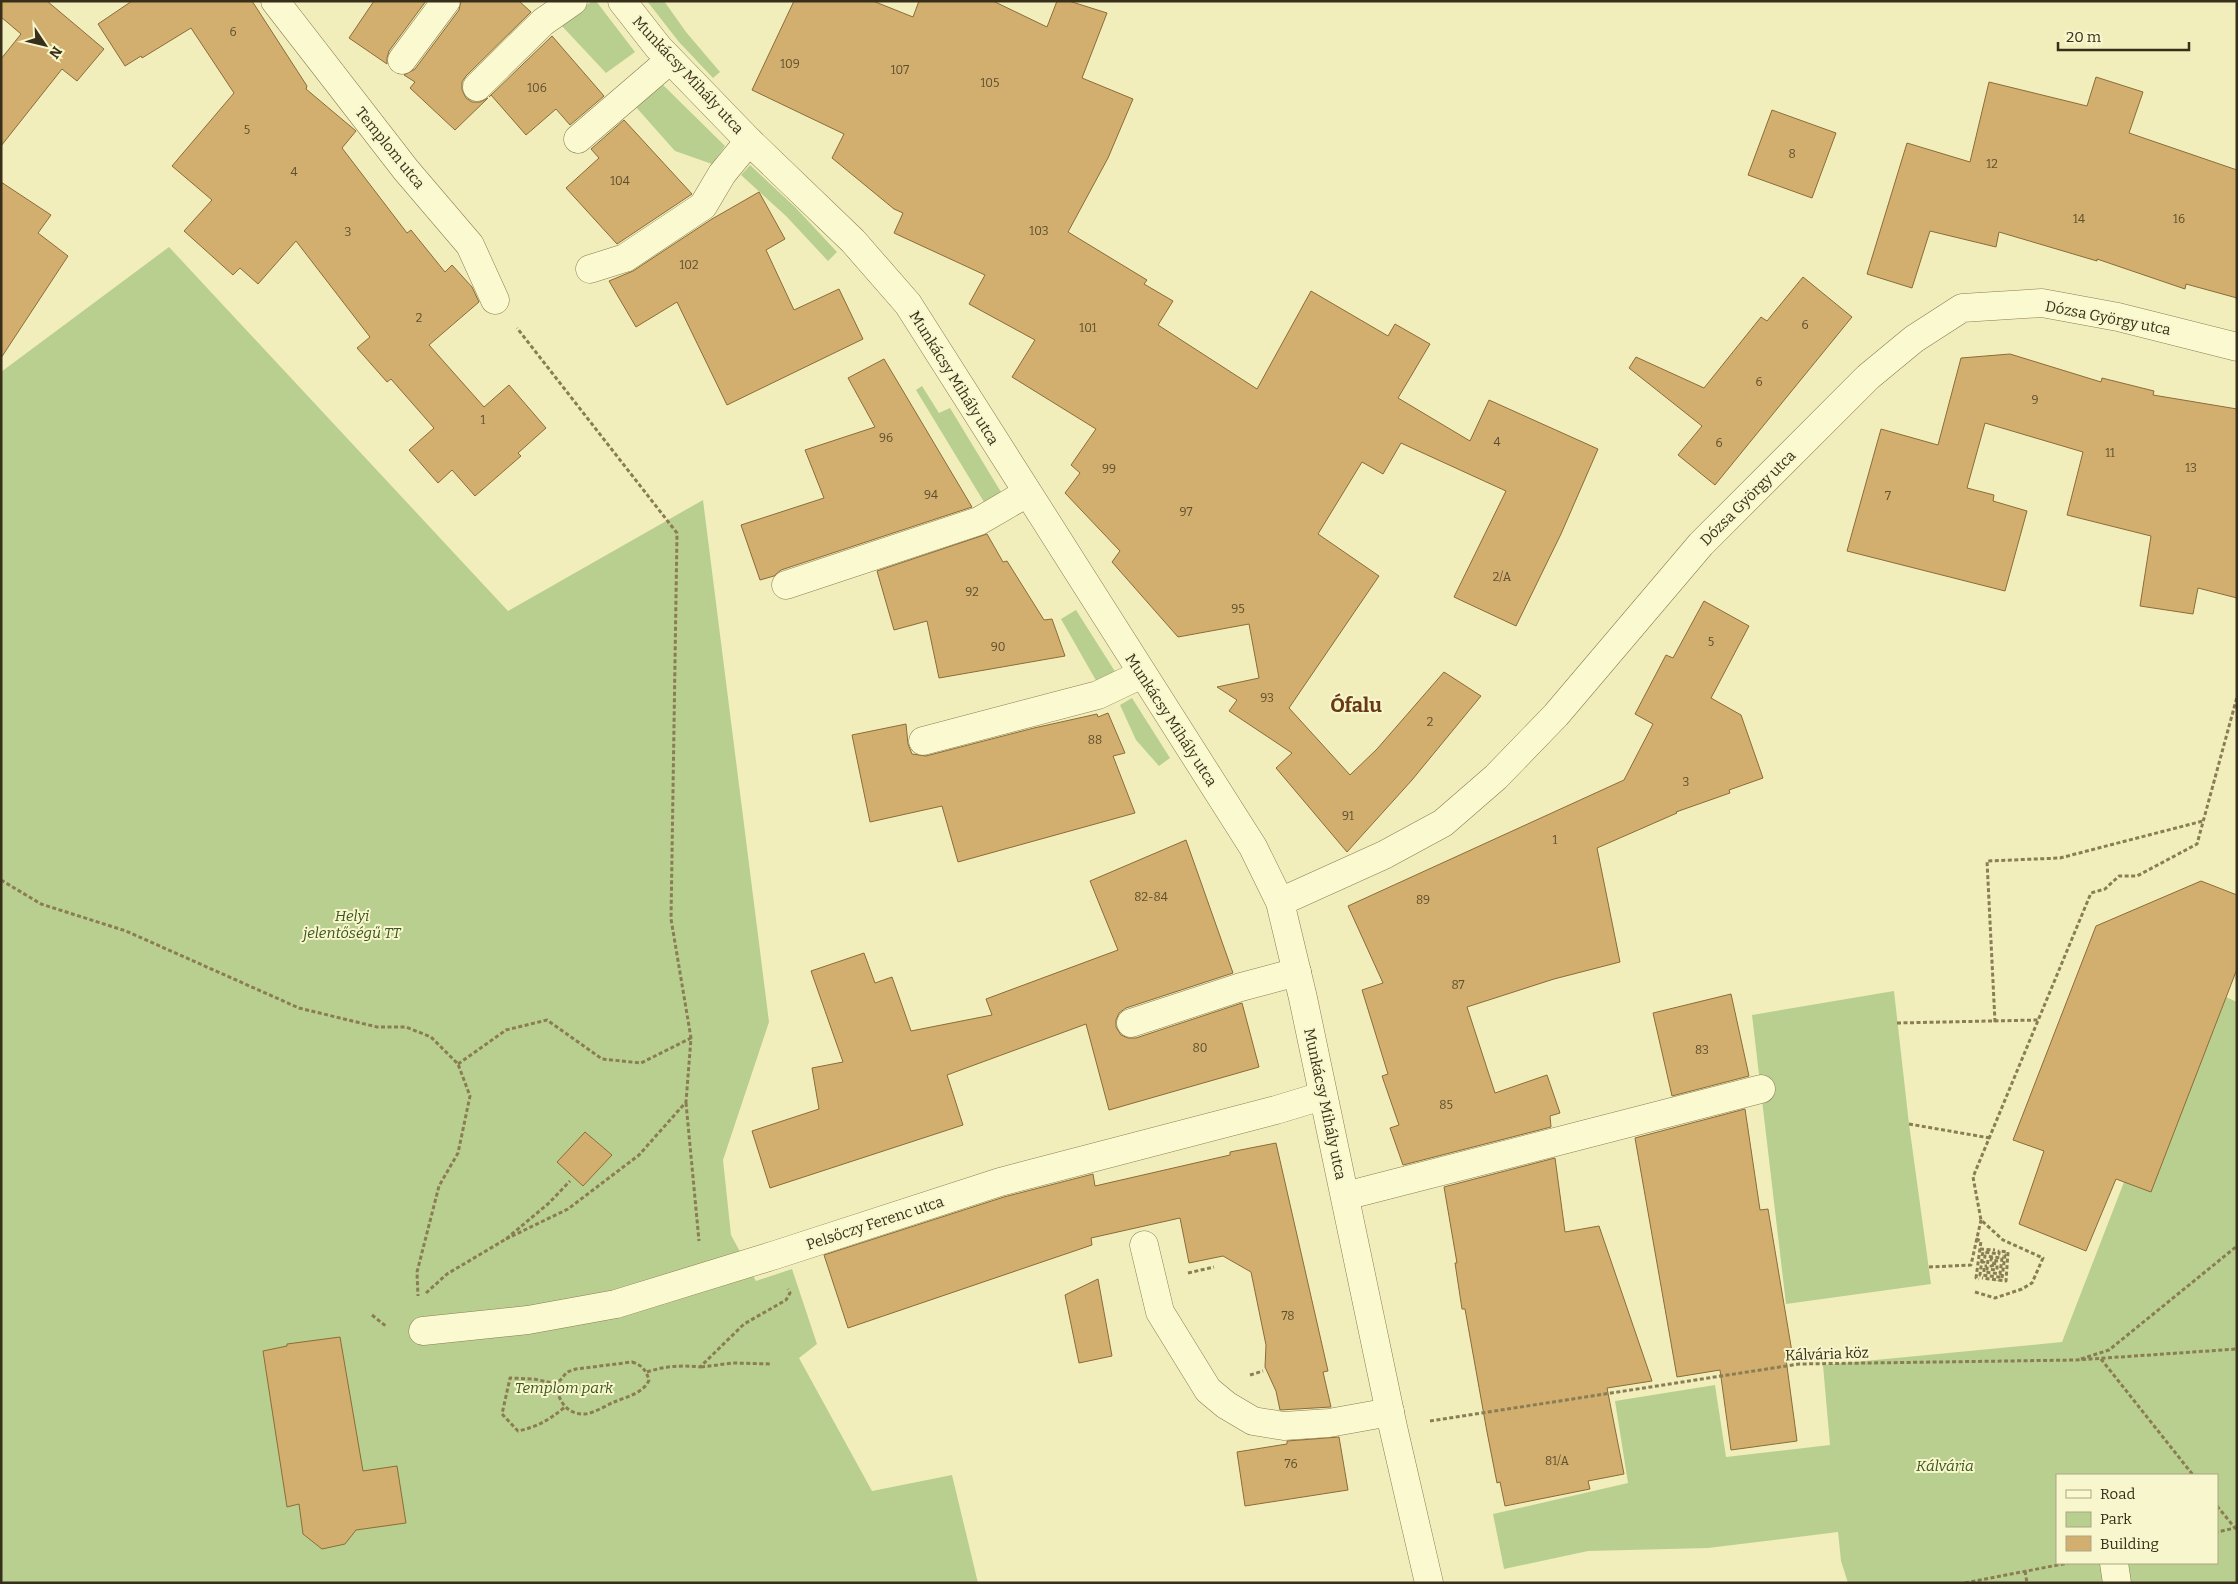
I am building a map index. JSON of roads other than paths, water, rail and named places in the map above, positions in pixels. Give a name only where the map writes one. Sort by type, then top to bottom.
[{"type":"street","name":"Templom utca","points":[[275,1],[406,170],[470,245],[495,300]]},
{"type":"street","points":[[402,60],[446,1]]},
{"type":"street","points":[[477,86],[543,22],[573,1]]},
{"type":"street","name":"Munkácsy Mihály utca","points":[[622,1],[635,20],[670,60],[749,141],[854,241],[908,304],[1253,847],[1280,902],[1297,972],[1322,1096],[1429,1583]]},
{"type":"street","points":[[578,139],[670,60]]},
{"type":"street","points":[[590,269],[625,258],[703,206],[722,174],[749,141]]},
{"type":"street","name":"Dózsa György utca","points":[[1280,902],[1335,876],[1384,856],[1443,823],[1496,777],[1556,715],[1643,610],[1713,532],[1868,377],[1914,339],[1962,308],[2042,303],[2118,317],[2237,347]]},
{"type":"street","points":[[786,585],[979,521],[1027,494]]},
{"type":"street","points":[[923,741],[1098,695],[1142,674]]},
{"type":"street","points":[[1131,1023],[1240,987],[1297,972]]},
{"type":"street","points":[[1345,1196],[1761,1089]]},
{"type":"street","name":"Pelsőczy Ferenc utca","points":[[423,1331],[528,1320],[616,1304],[1000,1182],[1276,1110],[1322,1096]]},
{"type":"street","points":[[1144,1245],[1160,1312],[1208,1390],[1226,1405],[1253,1421],[1284,1426],[1392,1420]]},
{"type":"street","points":[[2114,1564],[2117,1583]]},
{"type":"district","name":"Ófalu","points":[[1356,705]]},
{"type":"park label","name":"Helyi jelentőségű TT","points":[[352,924]]},
{"type":"park label","name":"Templom park","points":[[564,1388]]},
{"type":"park label","name":"Kálvária","points":[[1945,1466]]}]
